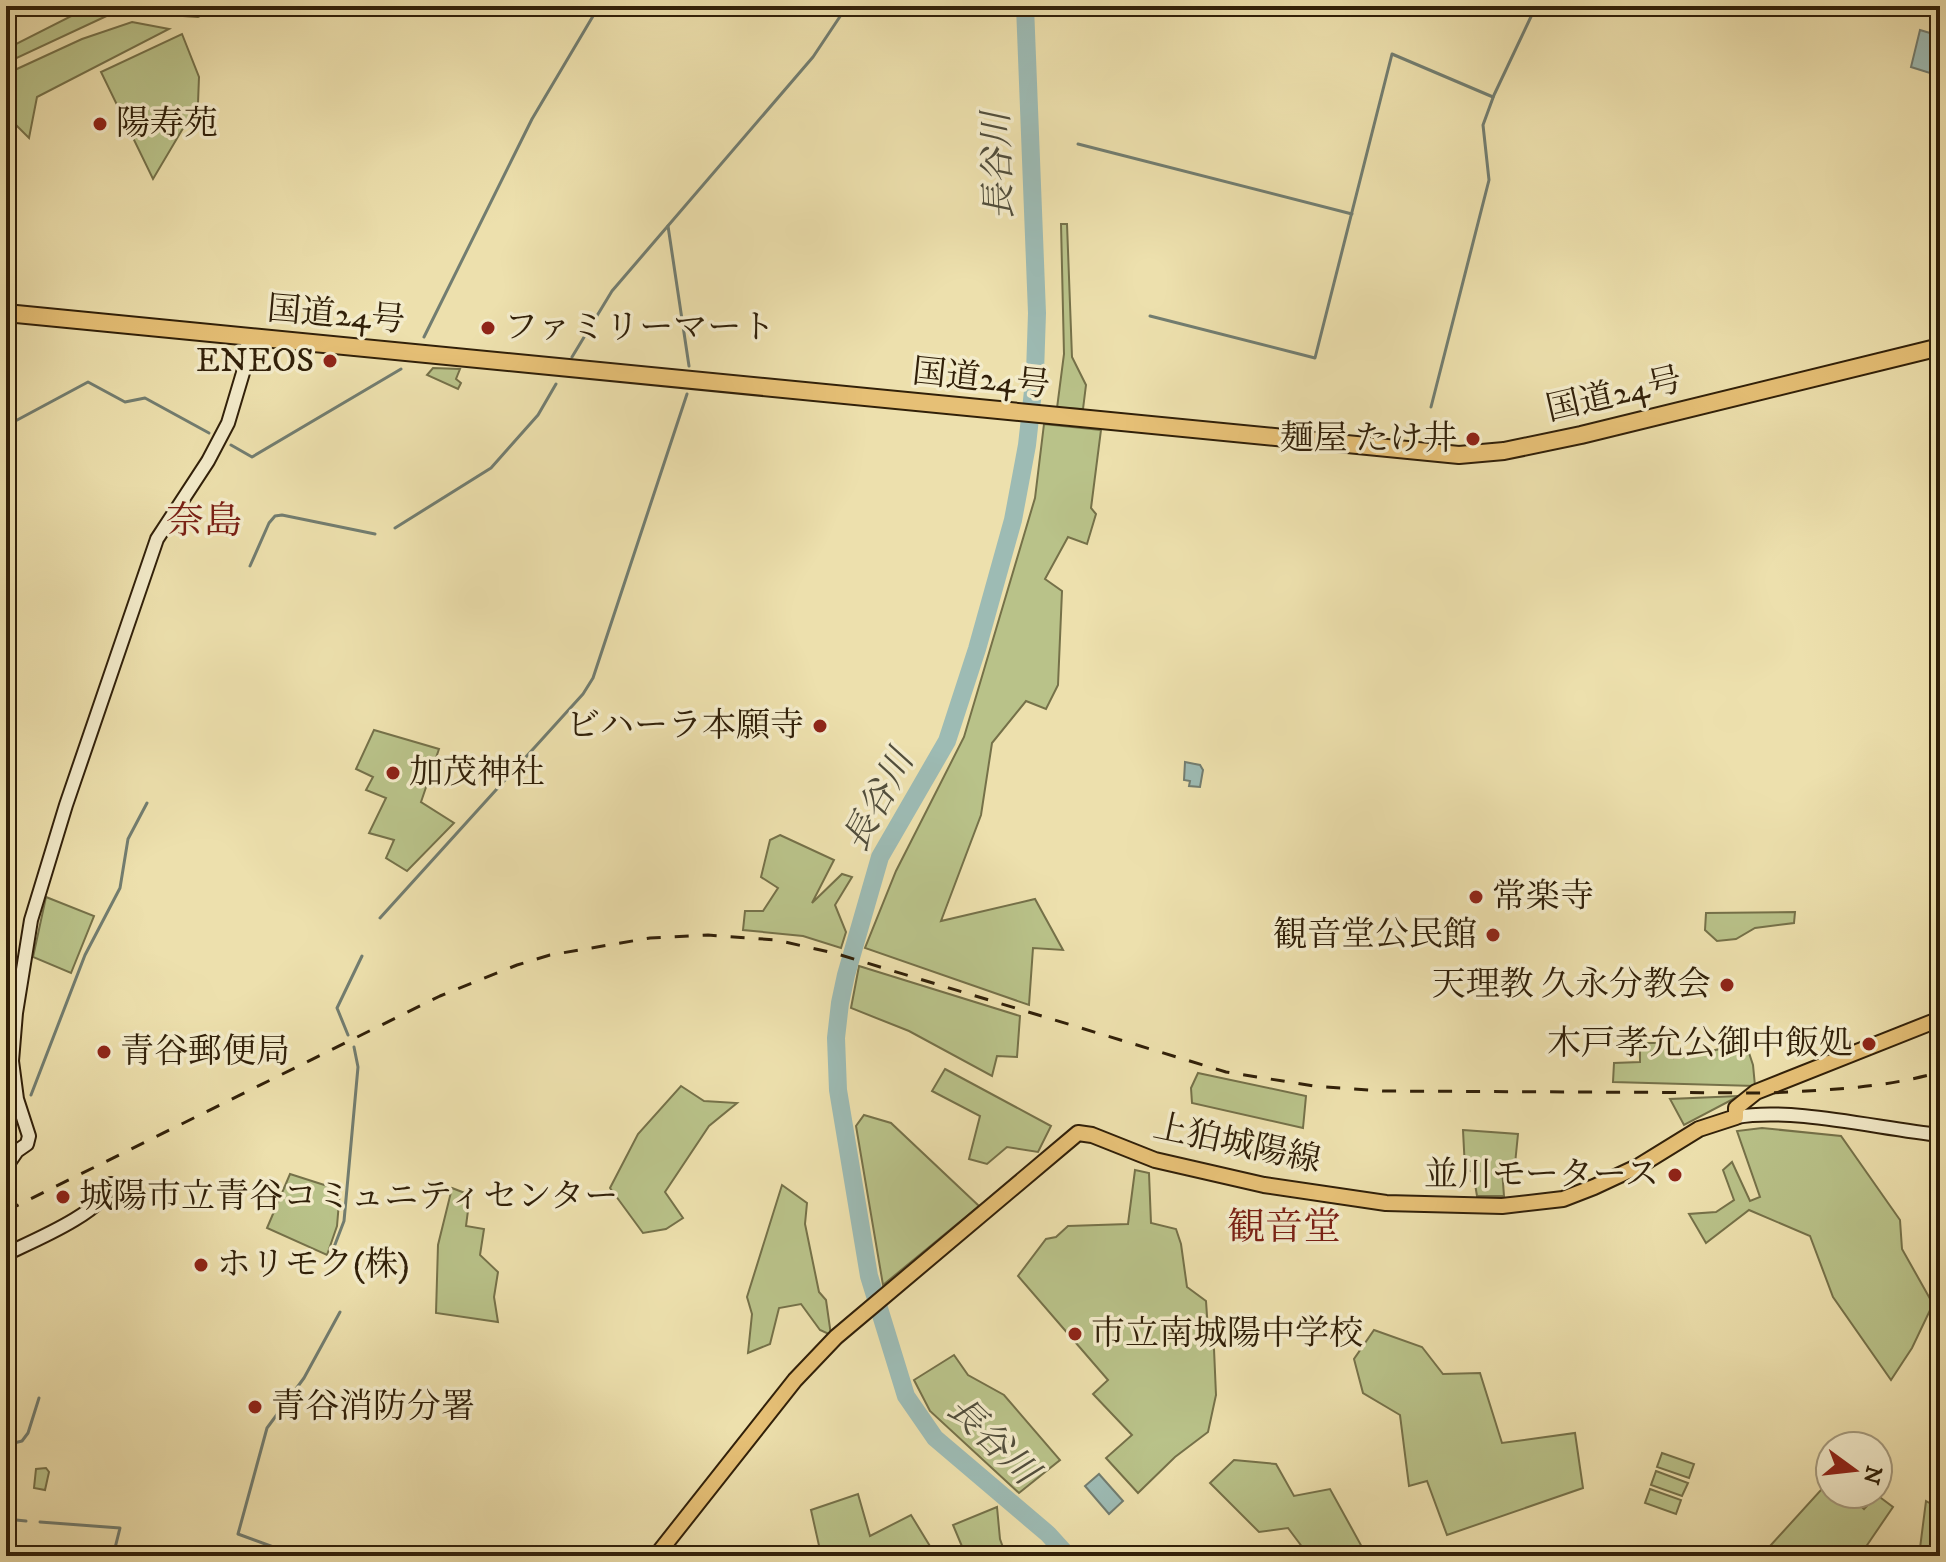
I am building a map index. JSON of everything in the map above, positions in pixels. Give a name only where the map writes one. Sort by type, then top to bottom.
[{"type":"highway","name":"国道24号","points":[[6,313],[1459,455],[1504,451],[1581,435],[1940,347]]},
{"type":"main road","name":"上狛城陽線","points":[[656,1556],[795,1380],[836,1337],[1078,1133],[1092,1135],[1155,1160],[1264,1185],[1386,1203],[1502,1206],[1563,1199],[1639,1166],[1699,1129],[1736,1117],[1736,1108],[1756,1092],[1940,1019]]},
{"type":"street","points":[[6,1167],[11,1152],[27,1144],[29,1136],[17,1099],[12,1061],[16,1013],[31,920],[66,805],[157,539],[208,461],[228,423],[245,366],[248,337]]},
{"type":"street","points":[[1736,1117],[1751,1114],[1794,1116],[1940,1135]]},
{"type":"street","points":[[6,1254],[84,1214],[102,1201],[109,1193],[111,1184]]},
{"type":"green space","points":[[91,6],[128,6],[6,63],[6,49]]},
{"type":"green space","points":[[152,6],[222,6],[198,17],[137,13]]},
{"type":"green space","points":[[132,22],[169,29],[37,97],[29,138],[6,115],[6,74],[82,39]]},
{"type":"green space","points":[[182,34],[199,77],[198,103],[153,179],[101,72]]},
{"type":"green space","points":[[1061,224],[1067,224],[1072,357],[1086,385],[1083,409],[1057,408],[1064,354]]},
{"type":"green space","points":[[433,368],[460,369],[456,379],[461,383],[458,389],[427,375]]},
{"type":"green space","points":[[1044,424],[1101,430],[1091,508],[1096,514],[1087,544],[1068,537],[1045,579],[1062,591],[1058,685],[1046,709],[1026,701],[992,743],[981,815],[941,921],[1035,899],[1063,950],[1033,948],[1029,1005],[865,948],[896,871],[964,737],[1035,498]]},
{"type":"green space","points":[[374,730],[439,749],[421,802],[454,823],[407,871],[386,858],[394,840],[369,833],[386,798],[366,790],[373,777],[356,769]]},
{"type":"green space","points":[[1937,805],[1940,806],[1940,861],[1933,861],[1932,827]]},
{"type":"green space","points":[[780,835],[834,860],[812,903],[842,874],[852,877],[835,905],[846,932],[841,948],[803,936],[743,930],[745,911],[763,911],[778,888],[761,877],[770,840]]},
{"type":"green space","points":[[46,897],[94,916],[71,973],[33,957]]},
{"type":"green space","points":[[1795,912],[1794,923],[1755,928],[1736,939],[1717,941],[1705,930],[1706,913]]},
{"type":"green space","points":[[859,966],[1020,1016],[1017,1057],[997,1056],[992,1076],[909,1031],[851,1008]]},
{"type":"green space","points":[[1640,1043],[1672,1043],[1674,1058],[1746,1044],[1753,1065],[1755,1086],[1613,1082],[1614,1063],[1640,1062]]},
{"type":"green space","points":[[945,1069],[1051,1126],[1038,1152],[1007,1147],[987,1164],[969,1159],[980,1116],[932,1091]]},
{"type":"green space","points":[[1198,1073],[1306,1096],[1303,1128],[1192,1103],[1191,1088]]},
{"type":"green space","points":[[681,1086],[704,1101],[737,1103],[709,1126],[665,1192],[683,1218],[666,1229],[643,1233],[610,1188],[638,1134]]},
{"type":"green space","points":[[1739,1096],[1684,1125],[1670,1099]]},
{"type":"green space","points":[[864,1115],[891,1123],[979,1206],[883,1285],[856,1126]]},
{"type":"green space","points":[[1762,1128],[1841,1136],[1900,1220],[1902,1249],[1933,1304],[1912,1348],[1891,1380],[1833,1297],[1810,1236],[1749,1210],[1706,1243],[1689,1214],[1716,1212],[1734,1200],[1723,1170],[1732,1162],[1750,1201],[1760,1197],[1737,1131]]},
{"type":"green space","points":[[1463,1130],[1518,1134],[1515,1164],[1502,1169],[1504,1196],[1477,1196],[1473,1172],[1465,1169]]},
{"type":"green space","points":[[1135,1170],[1149,1173],[1151,1223],[1176,1229],[1187,1287],[1206,1301],[1209,1345],[1214,1349],[1216,1395],[1208,1432],[1175,1457],[1138,1493],[1106,1458],[1132,1435],[1093,1394],[1108,1380],[1018,1276],[1046,1239],[1056,1237],[1068,1226],[1128,1224]]},
{"type":"green space","points":[[290,1174],[340,1190],[337,1226],[327,1255],[267,1228]]},
{"type":"green space","points":[[782,1185],[807,1203],[805,1224],[819,1292],[826,1300],[831,1335],[820,1330],[801,1304],[779,1308],[770,1344],[748,1353],[752,1314],[747,1297]]},
{"type":"green space","points":[[452,1188],[470,1195],[466,1226],[484,1229],[480,1255],[498,1272],[494,1297],[498,1322],[436,1313],[438,1245]]},
{"type":"green space","points":[[1374,1330],[1422,1347],[1443,1374],[1480,1373],[1502,1443],[1575,1433],[1583,1488],[1447,1535],[1427,1481],[1409,1486],[1400,1415],[1363,1393],[1354,1359]]},
{"type":"green space","points":[[954,1355],[968,1375],[1004,1395],[1060,1460],[1019,1493],[930,1411],[914,1380]]},
{"type":"green space","points":[[1662,1453],[1694,1464],[1689,1478],[1657,1467]]},
{"type":"green space","points":[[1234,1460],[1276,1464],[1294,1496],[1330,1489],[1362,1547],[1346,1556],[1309,1556],[1288,1528],[1259,1532],[1210,1483]]},
{"type":"green space","points":[[46,1468],[49,1472],[45,1490],[34,1488],[36,1469]]},
{"type":"green space","points":[[1656,1471],[1688,1483],[1682,1496],[1651,1485]]},
{"type":"green space","points":[[1650,1489],[1681,1500],[1676,1514],[1645,1503]]},
{"type":"green space","points":[[858,1494],[870,1536],[911,1515],[936,1556],[816,1556],[820,1550],[811,1510]]},
{"type":"green space","points":[[1814,1498],[1814,1510],[1891,1510],[1861,1554],[1865,1556],[1761,1556]]},
{"type":"green space","points":[[1926,1501],[1940,1509],[1940,1556],[1919,1556]]},
{"type":"green space","points":[[997,1507],[1000,1539],[1006,1556],[966,1556],[953,1525]]},
{"type":"water","points":[[1920,30],[1940,36],[1930,73],[1911,67]]},
{"type":"water","points":[[1185,762],[1200,765],[1203,770],[1200,787],[1189,786],[1190,781],[1184,780]]},
{"type":"water","points":[[1099,1474],[1123,1501],[1109,1514],[1085,1486]]},
{"type":"waterway","points":[[424,337],[532,119],[599,6]]},
{"type":"waterway","points":[[572,357],[612,291],[813,57],[847,6]]},
{"type":"waterway","name":"長谷川","points":[[1025,6],[1037,313],[1035,373],[1027,445],[1013,520],[977,649],[947,741],[880,857],[846,975],[836,1038],[838,1090],[869,1276],[906,1396],[935,1438],[1048,1534],[1068,1556]]},
{"type":"waterway","points":[[1431,407],[1489,180],[1483,125],[1536,6]]},
{"type":"waterway","points":[[1150,316],[1315,358],[1392,54],[1493,97]]},
{"type":"waterway","points":[[1078,144],[1352,214]]},
{"type":"waterway","points":[[668,226],[689,366]]},
{"type":"waterway","points":[[231,445],[252,457],[401,369]]},
{"type":"waterway","points":[[6,426],[88,382],[125,402],[145,398],[209,433]]},
{"type":"waterway","points":[[395,528],[491,468],[538,415],[556,384]]},
{"type":"waterway","points":[[380,918],[583,694],[593,678],[687,394]]},
{"type":"waterway","points":[[250,566],[275,516],[375,534]]},
{"type":"waterway","points":[[31,1095],[85,955],[120,888],[128,839],[147,803]]},
{"type":"waterway","points":[[348,1035],[337,1008],[362,956]]},
{"type":"waterway","points":[[331,1255],[344,1221],[358,1067],[354,1047]]},
{"type":"waterway","points":[[6,1114],[14,1110]]},
{"type":"waterway","points":[[298,1556],[238,1534],[267,1428],[304,1378],[340,1312]]},
{"type":"waterway","points":[[6,1445],[22,1441],[28,1433],[39,1398]]},
{"type":"waterway","points":[[6,1519],[26,1521]]},
{"type":"waterway","points":[[40,1522],[120,1528],[113,1556]]},
{"type":"railway","points":[[6,1211],[440,996],[550,955],[650,938],[708,935],[776,940],[834,953],[1226,1072],[1314,1086],[1383,1091],[1770,1093],[1877,1085],[1940,1072]]},
{"type":"place","name":"陽寿苑","points":[[100,124]]},
{"type":"place","name":"ファミリーマート","points":[[488,328]]},
{"type":"place","name":"ENEOS","points":[[330,361]]},
{"type":"place","name":"麺屋 たけ井","points":[[1473,439]]},
{"type":"place","name":"ビハーラ本願寺","points":[[820,726]]},
{"type":"place","name":"加茂神社","points":[[393,773]]},
{"type":"place","name":"常楽寺","points":[[1476,897]]},
{"type":"place","name":"観音堂公民館","points":[[1493,935]]},
{"type":"place","name":"天理教 久永分教会","points":[[1727,985]]},
{"type":"place","name":"木戸孝允公御中飯処","points":[[1869,1044]]},
{"type":"place","name":"青谷郵便局","points":[[104,1052]]},
{"type":"place","name":"並川モータース","points":[[1675,1175]]},
{"type":"place","name":"城陽市立青谷コミュニティセンター","points":[[63,1197]]},
{"type":"place","name":"ホリモク(株)","points":[[201,1265]]},
{"type":"place","name":"市立南城陽中学校","points":[[1075,1334]]},
{"type":"place","name":"青谷消防分署","points":[[255,1407]]},
{"type":"district","name":"奈島","points":[[204,522]]},
{"type":"district","name":"観音堂","points":[[1284,1228]]}]
